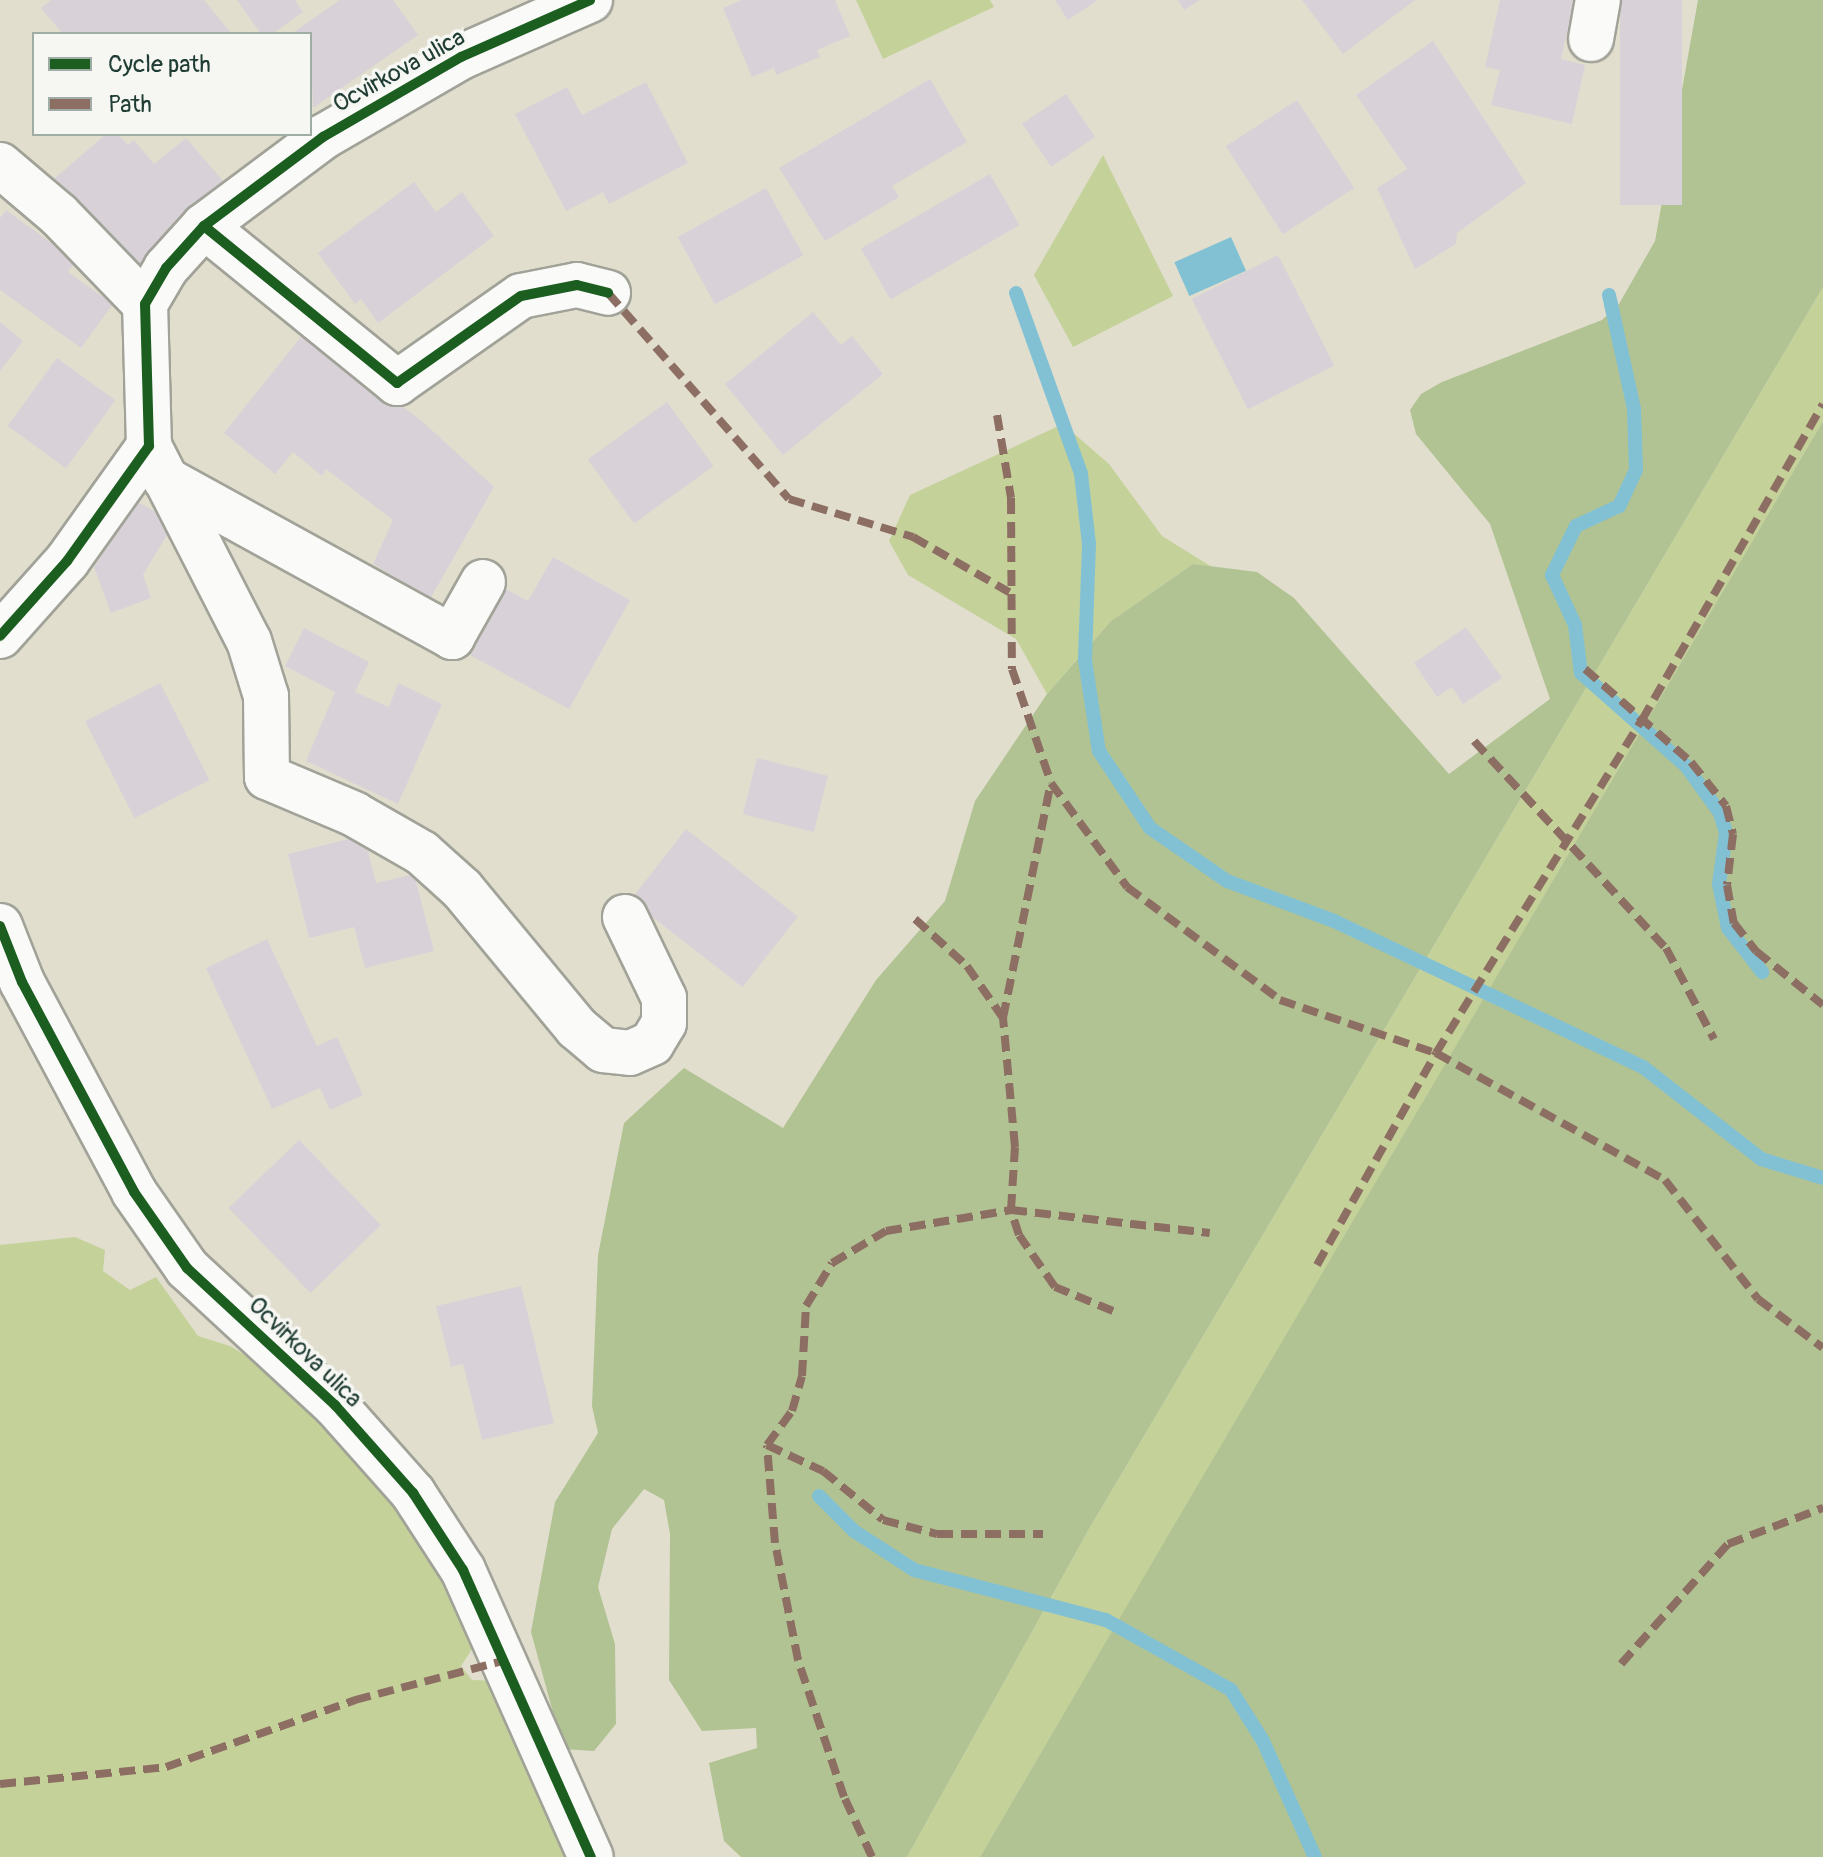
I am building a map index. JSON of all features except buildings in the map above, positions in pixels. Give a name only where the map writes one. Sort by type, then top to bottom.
[{"type":"street","name":"Ocvirkova ulica","points":[[145,304],[166,268],[204,226],[323,137],[461,57],[590,0]]},
{"type":"street","points":[[0,165],[59,215],[145,304],[157,462],[249,641],[266,696],[267,777],[354,814],[422,853],[462,889],[577,1028],[603,1050],[630,1053],[652,1043],[664,1023],[664,998],[625,917]]},
{"type":"street","points":[[204,226],[397,383],[521,296],[577,285],[608,293]]},
{"type":"street","points":[[157,462],[452,637],[483,582]]},
{"type":"street","points":[[0,636],[157,462]]},
{"type":"street","name":"Ocvirkova ulica","points":[[0,926],[22,982],[134,1192],[187,1268],[335,1405],[413,1493],[463,1570],[591,1857]]},
{"type":"green space","points":[[856,0],[990,0],[994,7],[883,59]]},
{"type":"green space","points":[[1698,0],[1823,0],[1823,287],[1089,1529],[907,1857],[741,1857],[724,1841],[709,1763],[757,1748],[756,1728],[702,1731],[669,1680],[670,1534],[664,1500],[644,1489],[612,1529],[598,1587],[615,1644],[616,1724],[594,1751],[563,1749],[531,1632],[555,1502],[598,1433],[592,1406],[598,1255],[624,1123],[684,1068],[783,1128],[876,980],[945,901],[975,801],[1047,694],[1111,621],[1193,564],[1257,572],[1294,598],[1449,774],[1550,699],[1490,524],[1416,434],[1410,410],[1421,394],[1442,382],[1602,320],[1619,304],[1655,241]]},
{"type":"green space","points":[[1103,155],[1173,296],[1073,347],[1034,275]]},
{"type":"green space","points":[[1823,287],[1823,421],[980,1857],[907,1857],[1089,1529]]},
{"type":"green space","points":[[1823,421],[1823,1857],[980,1857],[1166,1539]]},
{"type":"green space","points":[[1063,424],[1109,464],[1162,536],[1212,567],[1193,564],[1111,621],[1047,694],[1016,639],[908,575],[889,541],[910,495]]},
{"type":"green space","points":[[75,1237],[105,1250],[103,1271],[130,1290],[156,1277],[198,1336],[230,1346],[291,1383],[420,1533],[478,1640],[461,1666],[472,1680],[499,1681],[578,1857],[0,1857],[0,1245]]},
{"type":"water","points":[[1231,237],[1246,271],[1189,296],[1174,262]]},
{"type":"waterway","points":[[1016,293],[1081,474],[1089,544],[1085,660],[1099,751],[1150,828],[1227,881],[1334,921],[1643,1067],[1761,1159],[1823,1178]]},
{"type":"waterway","points":[[1609,295],[1634,409],[1636,470],[1619,506],[1576,526],[1552,575],[1575,625],[1581,673],[1686,766],[1720,813],[1726,833],[1719,884],[1728,928],[1762,972]]},
{"type":"waterway","points":[[819,1496],[854,1531],[914,1570],[1106,1620],[1231,1690],[1263,1741],[1315,1857]]},
{"type":"marked path","points":[[608,293],[789,499],[913,537],[1009,592]]},
{"type":"marked path","points":[[1317,1265],[1436,1053],[1642,720],[1823,404]]},
{"type":"marked path","points":[[997,415],[1011,498],[1012,669],[1051,783],[1127,887],[1280,1000],[1436,1053],[1665,1180],[1758,1299],[1823,1348]]},
{"type":"marked path","points":[[1585,669],[1691,762],[1726,806],[1733,834],[1727,885],[1734,923],[1756,951],[1823,1005]]},
{"type":"marked path","points":[[1474,741],[1666,948],[1714,1039]]},
{"type":"marked path","points":[[872,1857],[844,1797],[798,1660],[775,1543],[767,1445],[792,1411],[802,1376],[806,1306],[832,1263],[886,1231],[1011,1210],[1015,1147],[1003,1018],[1051,783]]},
{"type":"marked path","points":[[915,919],[967,966],[1003,1018]]},
{"type":"marked path","points":[[1113,1311],[1055,1287],[1019,1235],[1011,1210],[1210,1233]]},
{"type":"marked path","points":[[767,1445],[823,1471],[883,1520],[937,1534],[1043,1534]]},
{"type":"marked path","points":[[1621,1664],[1728,1544],[1823,1508]]},
{"type":"marked path","points":[[0,1784],[166,1767],[355,1700],[506,1660]]},
{"type":"cycle path","points":[[0,636],[67,561],[149,446],[145,304],[166,268],[204,226],[323,137],[461,57],[590,0]]},
{"type":"cycle path","points":[[204,226],[397,383],[521,296],[577,285],[608,293]]},
{"type":"cycle path","points":[[0,926],[22,982],[134,1192],[187,1268],[335,1405],[413,1493],[463,1570],[591,1857]]}]
